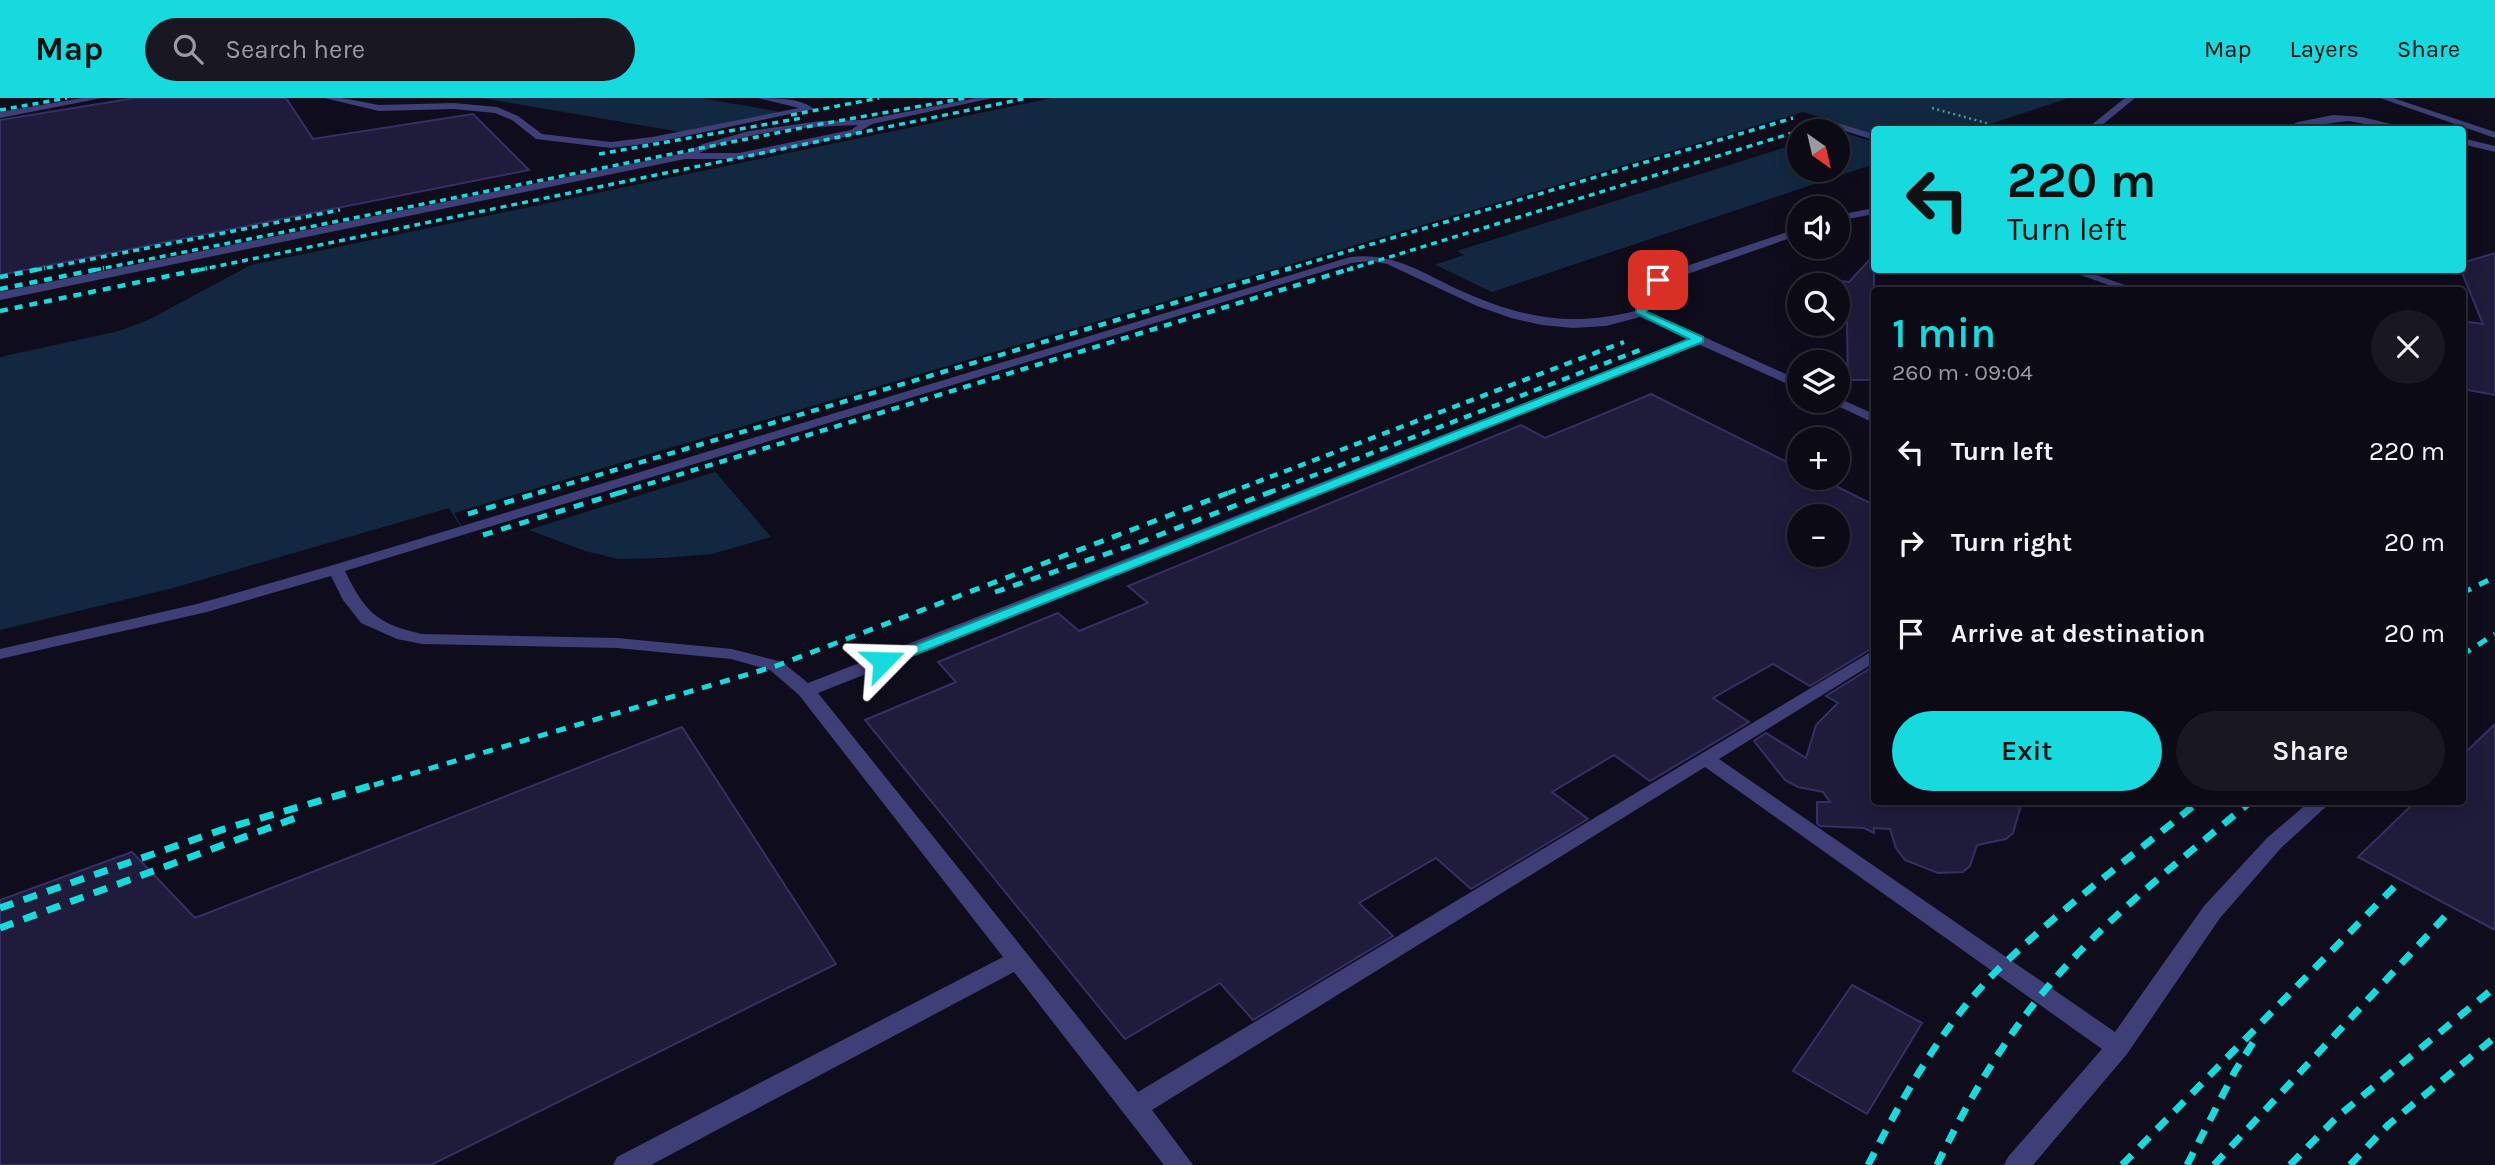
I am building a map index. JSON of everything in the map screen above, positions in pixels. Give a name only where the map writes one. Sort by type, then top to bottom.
[{"type":"street","points":[[0,115],[98,98]]},
{"type":"street","points":[[328,98],[379,108],[454,106],[497,110],[515,118],[539,137],[611,145],[652,140],[809,109],[799,104],[762,98]]},
{"type":"street","points":[[685,156],[705,144],[814,122],[869,122],[989,98]]},
{"type":"street","points":[[2094,126],[2131,98]]},
{"type":"street","points":[[2384,98],[2495,135]]},
{"type":"street","points":[[2293,126],[2312,118],[2332,116],[2373,120],[2396,126]]},
{"type":"street","points":[[0,296],[685,156],[738,156],[854,132],[869,122]]},
{"type":"street","points":[[1850,130],[1871,136]]},
{"type":"street","points":[[2466,143],[2495,149]]},
{"type":"street","points":[[1850,216],[1871,212]]},
{"type":"street","points":[[1641,313],[1643,291],[1658,280],[1787,235]]},
{"type":"street","points":[[0,654],[201,608],[336,569],[1350,260],[1370,258],[1390,261],[1516,318],[1571,324],[1618,320],[1641,313],[1787,379]]},
{"type":"street","points":[[2080,273],[2124,287]]},
{"type":"street","points":[[806,691],[1699,339]]},
{"type":"street","points":[[1850,408],[1871,418]]},
{"type":"street","points":[[336,569],[352,603],[365,620],[392,633],[422,639],[617,643],[732,654],[776,666],[806,691],[1180,1165]]},
{"type":"street","points":[[1135,1107],[1871,657]]},
{"type":"street","points":[[1705,758],[2118,1047]]},
{"type":"street","points":[[2017,1165],[2118,1047],[2212,912],[2274,843],[2317,805]]},
{"type":"street","points":[[626,1165],[1019,959]]},
{"type":"path","points":[[1932,108],[1990,124]]},
{"type":"water","points":[[482,98],[701,98],[781,112],[681,132]]},
{"type":"water","points":[[1052,98],[2069,98],[1984,126],[1871,126],[1871,165],[1850,172],[1850,119],[1787,119],[1787,182],[1820,182],[1492,292],[1379,238],[690,442],[771,537],[712,554],[618,559],[585,551],[529,530],[473,547],[449,508],[173,588],[0,630],[0,357],[119,331],[148,320],[251,265]]},
{"type":"pier","points":[[1803,112],[1826,119],[1787,119],[1787,147],[1457,251],[1464,255],[1434,265],[1379,238]]},
{"type":"pier","points":[[1850,127],[1871,133],[1871,141],[1850,135]]},
{"type":"pier","points":[[689,442],[715,472],[473,547],[454,513]]},
{"type":"building","points":[[135,98],[286,98],[313,139],[473,114],[529,170],[0,275],[0,120]]},
{"type":"building","points":[[2495,253],[2495,395],[2466,390],[2466,322],[2483,324],[2462,273],[2466,273],[2466,262]]},
{"type":"building","points":[[1871,258],[1874,287],[1871,287],[1871,380],[1850,380],[1850,350],[1847,350],[1850,281]]},
{"type":"building","points":[[1651,394],[1787,462],[1787,490],[1844,490],[1871,504],[1871,649],[1810,686],[1773,664],[1713,698],[1749,722],[1650,781],[1614,755],[1552,792],[1588,819],[1471,889],[1436,858],[1359,903],[1393,936],[1253,1020],[1220,983],[1125,1039],[865,720],[956,682],[938,662],[1058,613],[1079,631],[1148,603],[1128,586],[1521,425],[1545,438]]},
{"type":"building","points":[[1871,668],[1871,805],[2021,805],[2013,833],[2006,839],[1977,845],[1970,866],[1963,872],[1938,873],[1905,860],[1896,848],[1890,829],[1874,828],[1874,833],[1864,828],[1820,826],[1817,823],[1817,802],[1830,802],[1823,792],[1798,787],[1785,780],[1754,741],[1766,733],[1806,758],[1816,725],[1838,703],[1826,696]]},
{"type":"building","points":[[2495,724],[2495,930],[2358,857],[2412,805],[2466,805],[2466,752]]},
{"type":"building","points":[[682,727],[836,964],[431,1165],[0,1165],[0,900],[132,852],[195,918]]},
{"type":"building","points":[[1852,985],[1922,1023],[1867,1114],[1793,1071]]},
{"type":"railway","points":[[0,110],[67,98]]},
{"type":"railway","points":[[791,115],[879,98]]},
{"type":"railway","points":[[95,270],[821,124],[966,98]]},
{"type":"railway","points":[[199,270],[1027,98]]},
{"type":"railway","points":[[599,154],[802,118]]},
{"type":"railway","points":[[1285,270],[1793,118]]},
{"type":"railway","points":[[1347,270],[1787,135]]},
{"type":"railway","points":[[36,270],[340,210]]},
{"type":"railway","points":[[0,277],[45,268]]},
{"type":"railway","points":[[0,289],[104,268]]},
{"type":"railway","points":[[0,311],[207,268]]},
{"type":"railway","points":[[538,493],[1291,268]]},
{"type":"railway","points":[[619,493],[1353,268]]},
{"type":"railway","points":[[1228,493],[1624,342]]},
{"type":"railway","points":[[1268,493],[1640,350]]},
{"type":"railway","points":[[468,514],[544,491]]},
{"type":"railway","points":[[483,535],[625,491]]},
{"type":"railway","points":[[374,785],[776,666],[1233,491]]},
{"type":"railway","points":[[995,592],[1141,542],[1273,491]]},
{"type":"railway","points":[[2466,591],[2495,577]]},
{"type":"railway","points":[[2466,652],[2495,634]]},
{"type":"railway","points":[[0,908],[224,829],[380,783]]},
{"type":"railway","points":[[1868,1165],[1913,1082],[1947,1030],[1987,981],[2055,918],[2194,805]]},
{"type":"railway","points":[[1937,1165],[1986,1073],[2046,989],[2118,914],[2246,805]]},
{"type":"railway","points":[[0,928],[298,817]]},
{"type":"railway","points":[[2122,1165],[2400,881]]},
{"type":"railway","points":[[2214,1165],[2452,909]]},
{"type":"railway","points":[[2290,1165],[2337,1117],[2495,987]]},
{"type":"railway","points":[[2350,1165],[2388,1125],[2495,1037]]},
{"type":"railway","points":[[2187,1165],[2235,1071],[2254,1041]]},
{"type":"route","points":[[883,661],[1699,339],[1641,313],[1643,291],[1658,280]]}]
